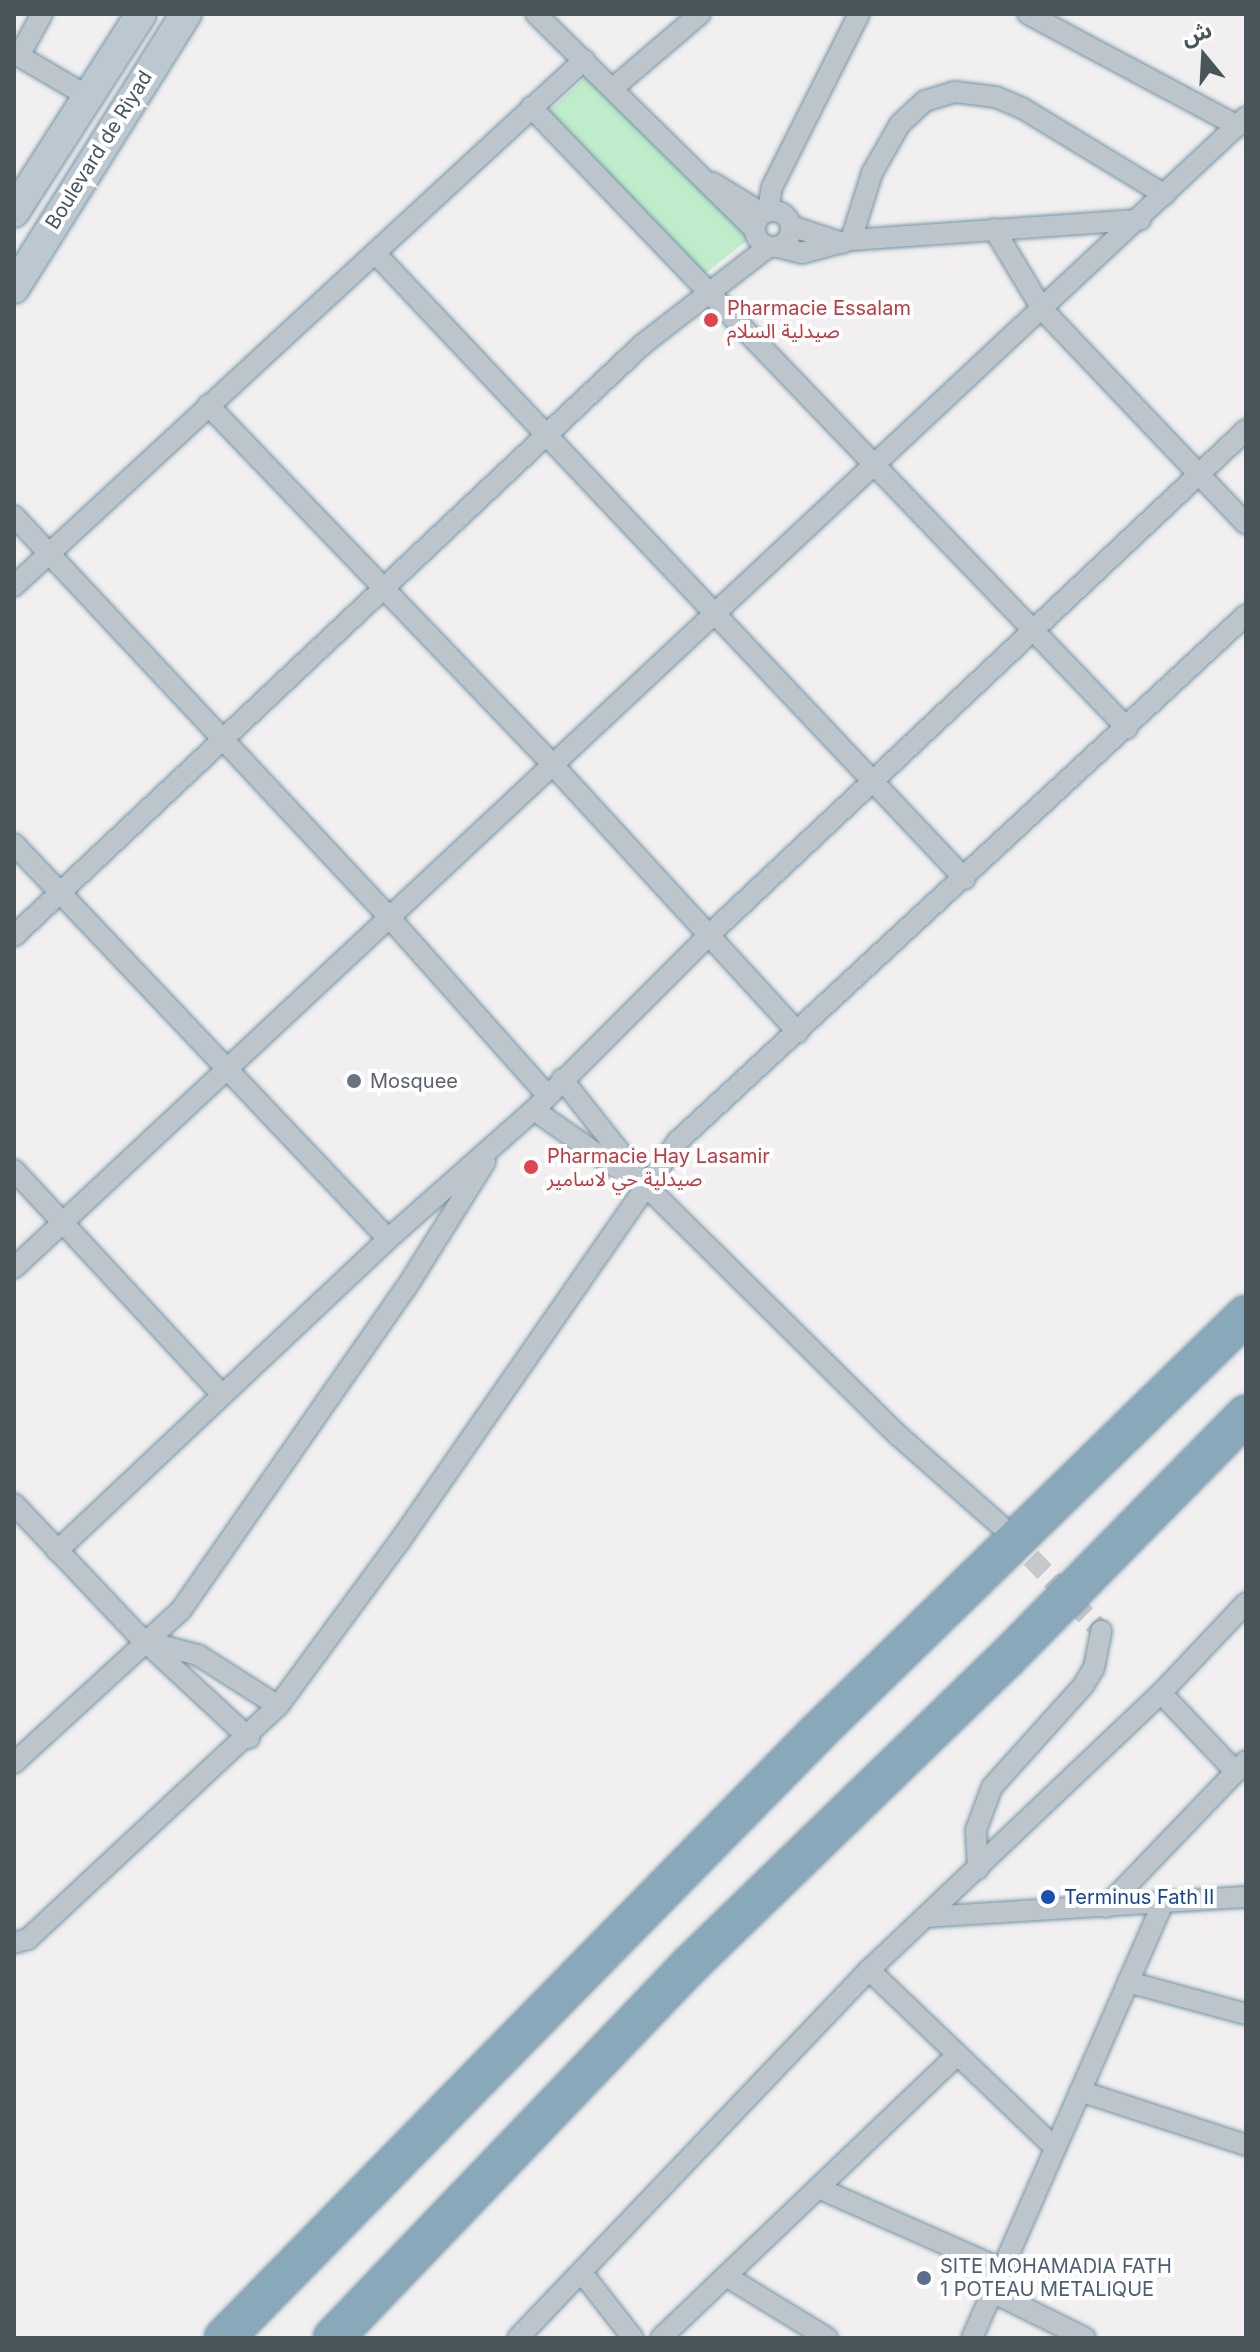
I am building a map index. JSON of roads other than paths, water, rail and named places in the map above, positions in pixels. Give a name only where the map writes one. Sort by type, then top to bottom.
[{"type":"highway","points":[[224,2338],[552,2009],[739,1811],[1246,1315]]},
{"type":"highway","points":[[333,2338],[690,1965],[1007,1658],[1246,1415]]},
{"type":"main road","name":"Boulevard de Riyad","points":[[14,212],[141,14]]},
{"type":"main road","name":"Boulevard de Riyad","points":[[14,288],[186,14]]},
{"type":"street","points":[[42,14],[16,54],[89,97]]},
{"type":"street","points":[[536,14],[700,175],[764,230],[802,253],[847,242],[1140,220]]},
{"type":"street","points":[[613,88],[700,14]]},
{"type":"street","points":[[764,230],[772,187],[859,14]]},
{"type":"street","points":[[14,1268],[1242,122],[1028,14]]},
{"type":"street","points":[[14,586],[584,60]]},
{"type":"street","points":[[847,242],[872,173],[900,124],[925,101],[955,92],[996,97],[1022,108],[1165,195]]},
{"type":"street","points":[[531,107],[709,289],[872,465],[1127,728]]},
{"type":"street","points":[[14,936],[546,436],[728,275],[764,230],[785,215],[791,226],[847,242]]},
{"type":"street","points":[[994,229],[1042,309],[1246,524]]},
{"type":"street","points":[[375,253],[965,879]]},
{"type":"street","points":[[208,405],[552,764],[798,1032]]},
{"type":"street","points":[[57,1551],[388,1239],[496,1145],[709,935],[1036,632],[1246,430]]},
{"type":"street","points":[[14,516],[389,917],[540,1103],[649,1189],[898,1435],[999,1524]]},
{"type":"street","points":[[14,1943],[28,1939],[249,1738],[278,1706],[649,1189],[658,1164],[678,1141],[965,879],[1246,615]]},
{"type":"street","points":[[14,844],[388,1239]]},
{"type":"street","points":[[562,1079],[649,1189]]},
{"type":"street","points":[[14,1763],[181,1610],[406,1288],[496,1145]]},
{"type":"street","points":[[14,1170],[222,1395]]},
{"type":"street","points":[[14,1504],[148,1642],[249,1738]]},
{"type":"street","points":[[518,2338],[869,1970],[1161,1693],[1246,1603]]},
{"type":"street","points":[[978,1869],[976,1830],[992,1787],[1083,1686],[1094,1668],[1101,1631]]},
{"type":"street","points":[[148,1642],[198,1655],[278,1706]]},
{"type":"street","points":[[1106,1907],[1241,1766],[1161,1693]]},
{"type":"street","points":[[926,1917],[1246,1897]]},
{"type":"street","points":[[972,2338],[1163,1902]]},
{"type":"street","points":[[869,1970],[1055,2148]]},
{"type":"street","points":[[1128,1982],[1246,2014]]},
{"type":"street","points":[[661,2338],[957,2055]]},
{"type":"street","points":[[1080,2091],[1246,2145]]},
{"type":"street","points":[[818,2188],[1002,2269]]},
{"type":"street","points":[[582,2273],[633,2338]]},
{"type":"street","points":[[726,2276],[827,2338]]},
{"type":"street","points":[[992,2292],[1085,2338]]},
{"type":"tunnel","points":[[1010,1536],[1101,1631]]},
{"type":"place","name":"Pharmacie Essalam صيدلية السلام","points":[[711,320]]},
{"type":"place","name":"Mosquee","points":[[354,1081]]},
{"type":"place","name":"Pharmacie Hay Lasamir صيدلية حي لاسامير","points":[[531,1167]]},
{"type":"place","name":"Terminus Fath II","points":[[1048,1897]]},
{"type":"place","name":"SITE MOHAMADIA FATH 1 POTEAU METALIQUE","points":[[924,2278]]}]
